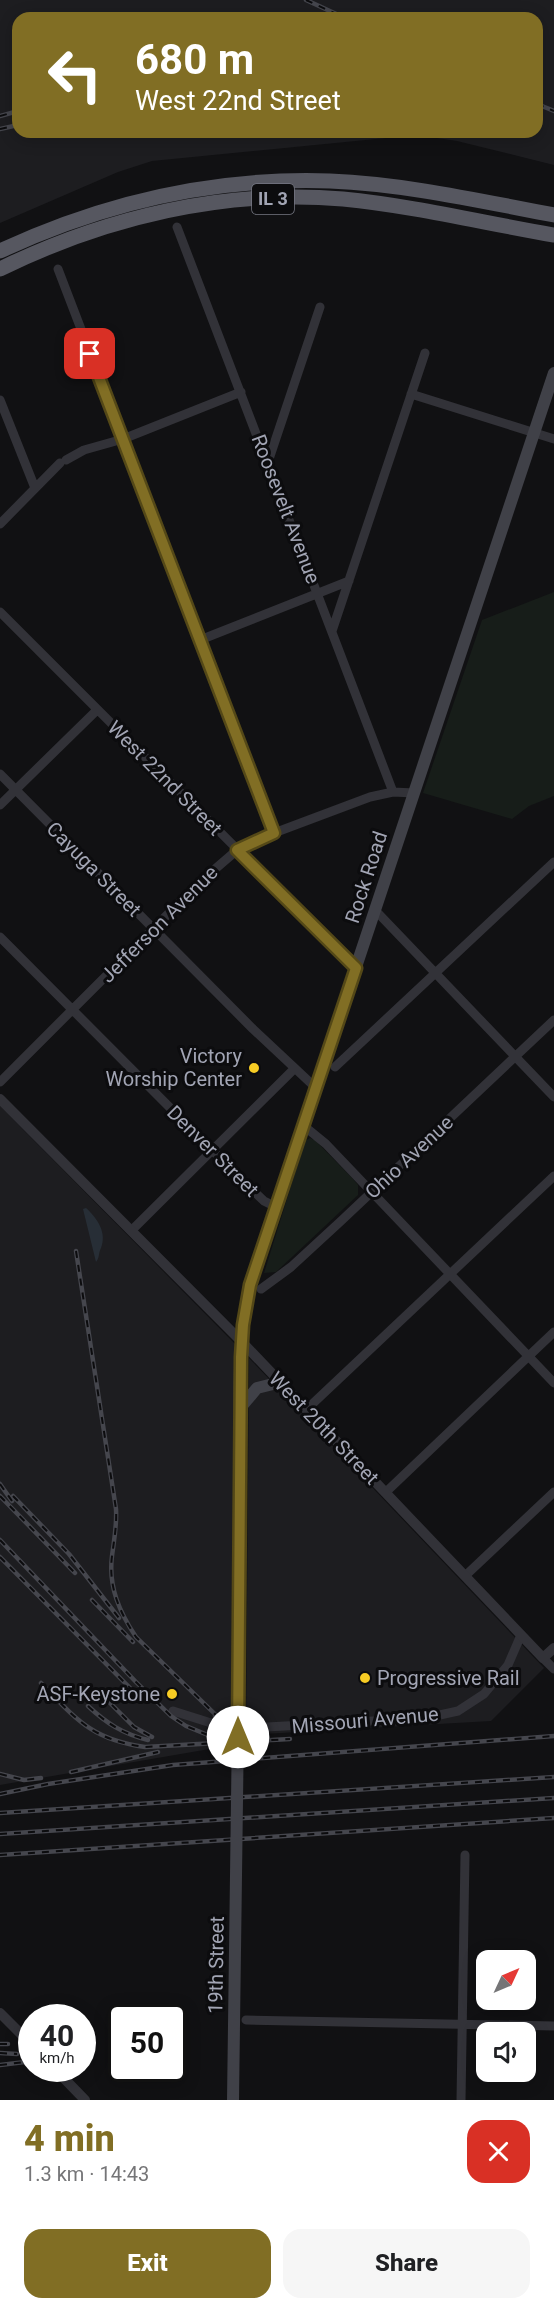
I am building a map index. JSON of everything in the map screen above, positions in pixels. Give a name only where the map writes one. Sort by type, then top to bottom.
[{"type":"highway","name":"IL 3","points":[[0,251],[64,224],[128,204],[199,189],[262,182],[330,181],[412,189],[554,215]]},
{"type":"highway","name":"IL 3","points":[[0,269],[54,244],[108,225],[175,209],[239,200],[279,198],[344,200],[554,235]]},
{"type":"main road","name":"Rock Road","points":[[238,1830],[242,1342],[250,1285],[554,373]]},
{"type":"main road","points":[[241,1407],[257,1388],[281,1382]]},
{"type":"main road","name":"19th Street","points":[[233,2100],[238,1830]]},
{"type":"street","name":"Roosevelt Avenue","points":[[177,227],[393,792]]},
{"type":"street","points":[[58,269],[274,833]]},
{"type":"street","points":[[268,462],[320,307]]},
{"type":"street","points":[[332,631],[425,353]]},
{"type":"street","points":[[0,524],[63,461],[99,445],[123,439],[241,392]]},
{"type":"street","points":[[411,394],[554,439]]},
{"type":"street","points":[[0,400],[35,488]]},
{"type":"street","points":[[0,430],[10,426]]},
{"type":"street","points":[[200,640],[349,581]]},
{"type":"street","name":"West 22nd Street","points":[[0,612],[356,968]]},
{"type":"street","points":[[0,805],[97,710]]},
{"type":"street","name":"Cayuga Street","points":[[0,774],[153,929],[316,1088]]},
{"type":"street","name":"Jefferson Avenue","points":[[0,1082],[200,882],[237,850],[337,808],[393,792],[414,793]]},
{"type":"street","points":[[335,1067],[554,862]]},
{"type":"street","points":[[375,910],[554,1097]]},
{"type":"street","name":"Denver Street","points":[[0,937],[212,1150],[264,1201],[276,1208]]},
{"type":"street","name":"Ohio Avenue","points":[[261,1289],[291,1267],[554,1020]]},
{"type":"street","points":[[132,1230],[294,1069]]},
{"type":"street","name":"West 20th Street","points":[[0,1099],[281,1382],[543,1658]]},
{"type":"street","points":[[304,1126],[326,1144],[554,1383]]},
{"type":"street","points":[[307,1409],[554,1176]]},
{"type":"street","points":[[386,1492],[554,1332]]},
{"type":"street","points":[[465,1576],[554,1492]]},
{"type":"street","name":"Missouri Avenue","points":[[173,1711],[230,1729],[426,1718],[458,1710],[484,1694],[508,1665],[521,1635]]},
{"type":"street","points":[[554,1648],[543,1658],[554,1669]]},
{"type":"street","points":[[461,2100],[465,1855]]},
{"type":"street","points":[[0,2013],[18,2031]]},
{"type":"street","points":[[246,2020],[554,2026]]},
{"type":"street","points":[[68,2082],[85,2100]]},
{"type":"shaded area","points":[[0,0],[554,0],[554,165],[437,138],[543,138],[543,12],[12,12],[12,138],[386,138],[152,161],[118,172],[0,223]]},
{"type":"shaded area","points":[[554,592],[554,796],[529,806],[512,819],[423,793],[482,620]]},
{"type":"shaded area","points":[[0,1106],[236,1345],[233,1745],[0,1785]]},
{"type":"shaded area","points":[[310,1138],[315,1140],[353,1179],[358,1185],[358,1195],[276,1272],[264,1273],[305,1141]]},
{"type":"shaded area","points":[[86,1208],[98,1222],[103,1237],[96,1262],[83,1209]]},
{"type":"shaded area","points":[[249,1358],[544,1668],[491,1721],[246,1735]]},
{"type":"railway","points":[[306,0],[332,12]]},
{"type":"railway","points":[[543,106],[554,111]]},
{"type":"railway","points":[[0,116],[12,113]]},
{"type":"railway","points":[[0,129],[12,126]]},
{"type":"railway","points":[[76,1251],[116,1509],[111,1567],[116,1599],[136,1637],[221,1720]]},
{"type":"railway","points":[[0,1484],[12,1501]]},
{"type":"railway","points":[[0,1496],[75,1573]]},
{"type":"railway","points":[[13,1496],[69,1554],[119,1618]]},
{"type":"railway","points":[[0,1540],[171,1716],[186,1726],[215,1738],[246,1742]]},
{"type":"railway","points":[[0,1557],[137,1695]]},
{"type":"railway","points":[[92,1600],[133,1642]]},
{"type":"railway","points":[[41,1683],[86,1726],[111,1739],[127,1744],[145,1747],[290,1739]]},
{"type":"railway","points":[[102,1695],[134,1727],[152,1737]]},
{"type":"railway","points":[[88,1706],[115,1727],[148,1740]]},
{"type":"railway","points":[[215,1716],[245,1735],[257,1737]]},
{"type":"railway","points":[[0,1794],[48,1784],[173,1765],[554,1736]]},
{"type":"railway","points":[[71,1772],[158,1752]]},
{"type":"railway","points":[[0,1774],[24,1780],[41,1778]]},
{"type":"railway","points":[[0,1813],[554,1777]]},
{"type":"railway","points":[[0,1834],[554,1798]]},
{"type":"railway","points":[[0,1855],[554,1818]]},
{"type":"railway","points":[[0,2044],[8,2044]]},
{"type":"railway","points":[[0,2053],[17,2054]]},
{"type":"railway","points":[[0,2065],[18,2063]]},
{"type":"place","name":"Victory Worship Center","points":[[254,1068]]},
{"type":"place","name":"Progressive Rail","points":[[365,1678]]},
{"type":"place","name":"ASF-Keystone","points":[[172,1694]]},
{"type":"route","points":[[90,354],[274,833],[237,850],[356,968],[250,1285],[246,1304],[241,1357],[238,1737]]}]
